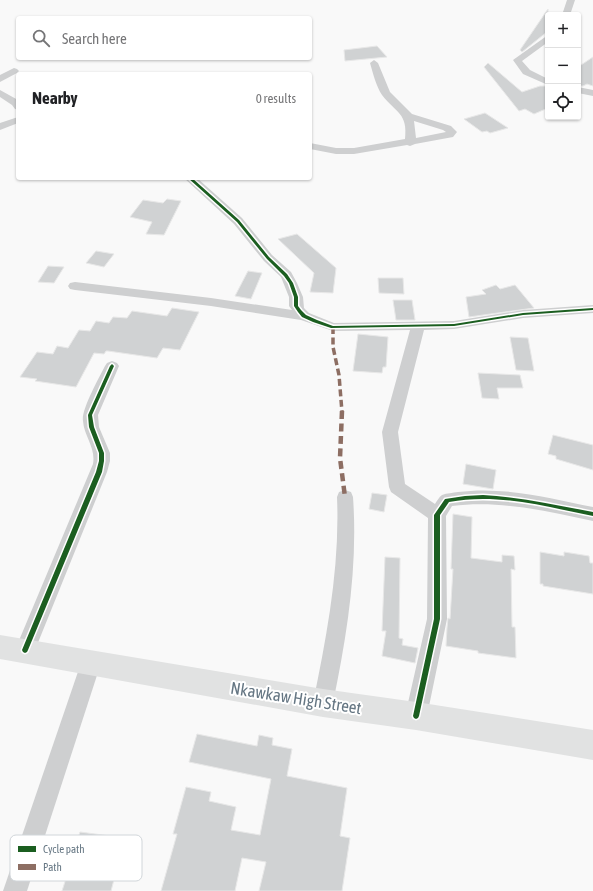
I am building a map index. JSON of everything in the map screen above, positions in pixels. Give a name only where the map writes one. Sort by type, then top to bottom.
[{"type":"main road","name":"Nkawkaw High Street","points":[[12,648],[322,703],[416,716],[593,745]]},
{"type":"street","points":[[567,12],[571,0]]},
{"type":"street","points":[[545,40],[517,60],[520,67],[529,75],[545,81]]},
{"type":"street","points":[[312,146],[336,152],[354,151],[449,135],[452,132],[447,128],[408,116],[386,93],[374,63]]},
{"type":"street","points":[[0,79],[14,71]]},
{"type":"street","points":[[581,91],[593,93]]},
{"type":"street","points":[[0,93],[16,103]]},
{"type":"street","points":[[408,116],[411,131],[410,142]]},
{"type":"street","points":[[0,127],[16,121]]},
{"type":"street","points":[[192,180],[238,220],[268,258],[286,275],[291,283],[296,297],[296,306],[304,316]]},
{"type":"street","points":[[75,286],[211,302],[304,316],[333,327],[465,324],[523,314],[593,309]]},
{"type":"street","points":[[418,326],[390,432],[397,487],[437,515]]},
{"type":"street","points":[[12,648],[99,472],[102,460],[101,453],[90,422],[90,415],[112,366]]},
{"type":"street","points":[[322,703],[338,629],[347,530],[345,497]]},
{"type":"street","points":[[416,716],[437,619],[437,515],[447,500],[461,498],[527,500],[593,514]]},
{"type":"street","points":[[34,835],[91,663]]},
{"type":"street","points":[[15,891],[18,881]]},
{"type":"building","points":[[545,13],[545,33],[522,52],[520,50]]},
{"type":"building","points":[[377,46],[387,57],[345,61],[344,50]]},
{"type":"building","points":[[593,57],[593,86],[587,84],[581,86],[581,65]]},
{"type":"building","points":[[488,63],[522,92],[540,86],[545,86],[545,109],[534,114],[525,109],[519,111],[484,67]]},
{"type":"building","points":[[485,113],[508,128],[490,133],[487,131],[482,132],[464,119]]},
{"type":"building","points":[[167,199],[181,201],[164,235],[146,234],[152,222],[130,217],[143,200],[163,203]]},
{"type":"building","points":[[297,234],[336,268],[333,293],[310,292],[314,273],[278,239]]},
{"type":"building","points":[[96,251],[114,254],[104,267],[86,263]]},
{"type":"building","points":[[48,266],[64,267],[54,283],[38,282]]},
{"type":"building","points":[[248,271],[262,273],[251,299],[235,296]]},
{"type":"building","points":[[378,278],[403,278],[404,294],[379,293]]},
{"type":"building","points":[[496,285],[500,289],[515,285],[534,308],[469,317],[466,297],[486,294],[482,290]]},
{"type":"building","points":[[393,300],[412,300],[415,320],[396,320]]},
{"type":"building","points":[[172,308],[199,312],[180,350],[163,348],[157,358],[108,351],[104,354],[94,353],[76,387],[35,381],[37,379],[20,377],[37,352],[53,354],[57,346],[68,348],[79,330],[90,331],[96,321],[109,323],[113,317],[127,318],[132,311],[167,316]]},
{"type":"building","points":[[358,334],[388,337],[386,367],[383,367],[382,373],[353,371]]},
{"type":"building","points":[[510,337],[528,338],[534,371],[516,370]]},
{"type":"building","points":[[478,373],[520,375],[523,388],[497,388],[499,399],[482,398]]},
{"type":"building","points":[[553,435],[593,445],[593,470],[556,459],[556,456],[548,454]]},
{"type":"building","points":[[466,464],[496,470],[493,489],[463,484]]},
{"type":"building","points":[[372,493],[387,495],[384,512],[369,509]]},
{"type":"building","points":[[453,514],[472,517],[471,558],[502,562],[502,555],[514,556],[515,570],[511,569],[512,627],[515,627],[516,658],[478,653],[478,651],[446,646],[448,618],[450,619],[453,569],[451,569]]},
{"type":"building","points":[[540,552],[564,556],[564,552],[589,556],[590,563],[593,563],[593,594],[543,586],[543,584],[540,584]]},
{"type":"building","points":[[385,557],[400,558],[399,638],[403,639],[402,645],[418,648],[415,663],[382,656],[386,631],[382,631]]},
{"type":"building","points":[[197,734],[257,746],[259,735],[273,738],[272,745],[292,749],[287,776],[347,788],[340,836],[350,838],[342,891],[259,891],[266,862],[242,858],[235,891],[161,891],[177,834],[173,834],[186,787],[211,792],[209,801],[236,807],[231,830],[260,835],[271,779],[189,762]]},
{"type":"building","points":[[80,832],[102,835],[79,835]]},
{"type":"building","points":[[65,881],[114,881],[111,891],[62,891]]},
{"type":"marked path","points":[[333,327],[333,347],[339,375],[342,407],[340,458],[345,497]]},
{"type":"cycle path","points":[[192,180],[238,221],[268,258],[286,275],[291,283],[296,297],[296,306],[299,311],[304,316],[333,327],[454,325],[523,314],[593,309]]},
{"type":"cycle path","points":[[25,650],[99,472],[102,461],[101,453],[91,427],[90,415],[112,366]]},
{"type":"cycle path","points":[[416,716],[437,619],[437,515],[447,500],[483,497],[502,498],[539,503],[593,514]]}]
